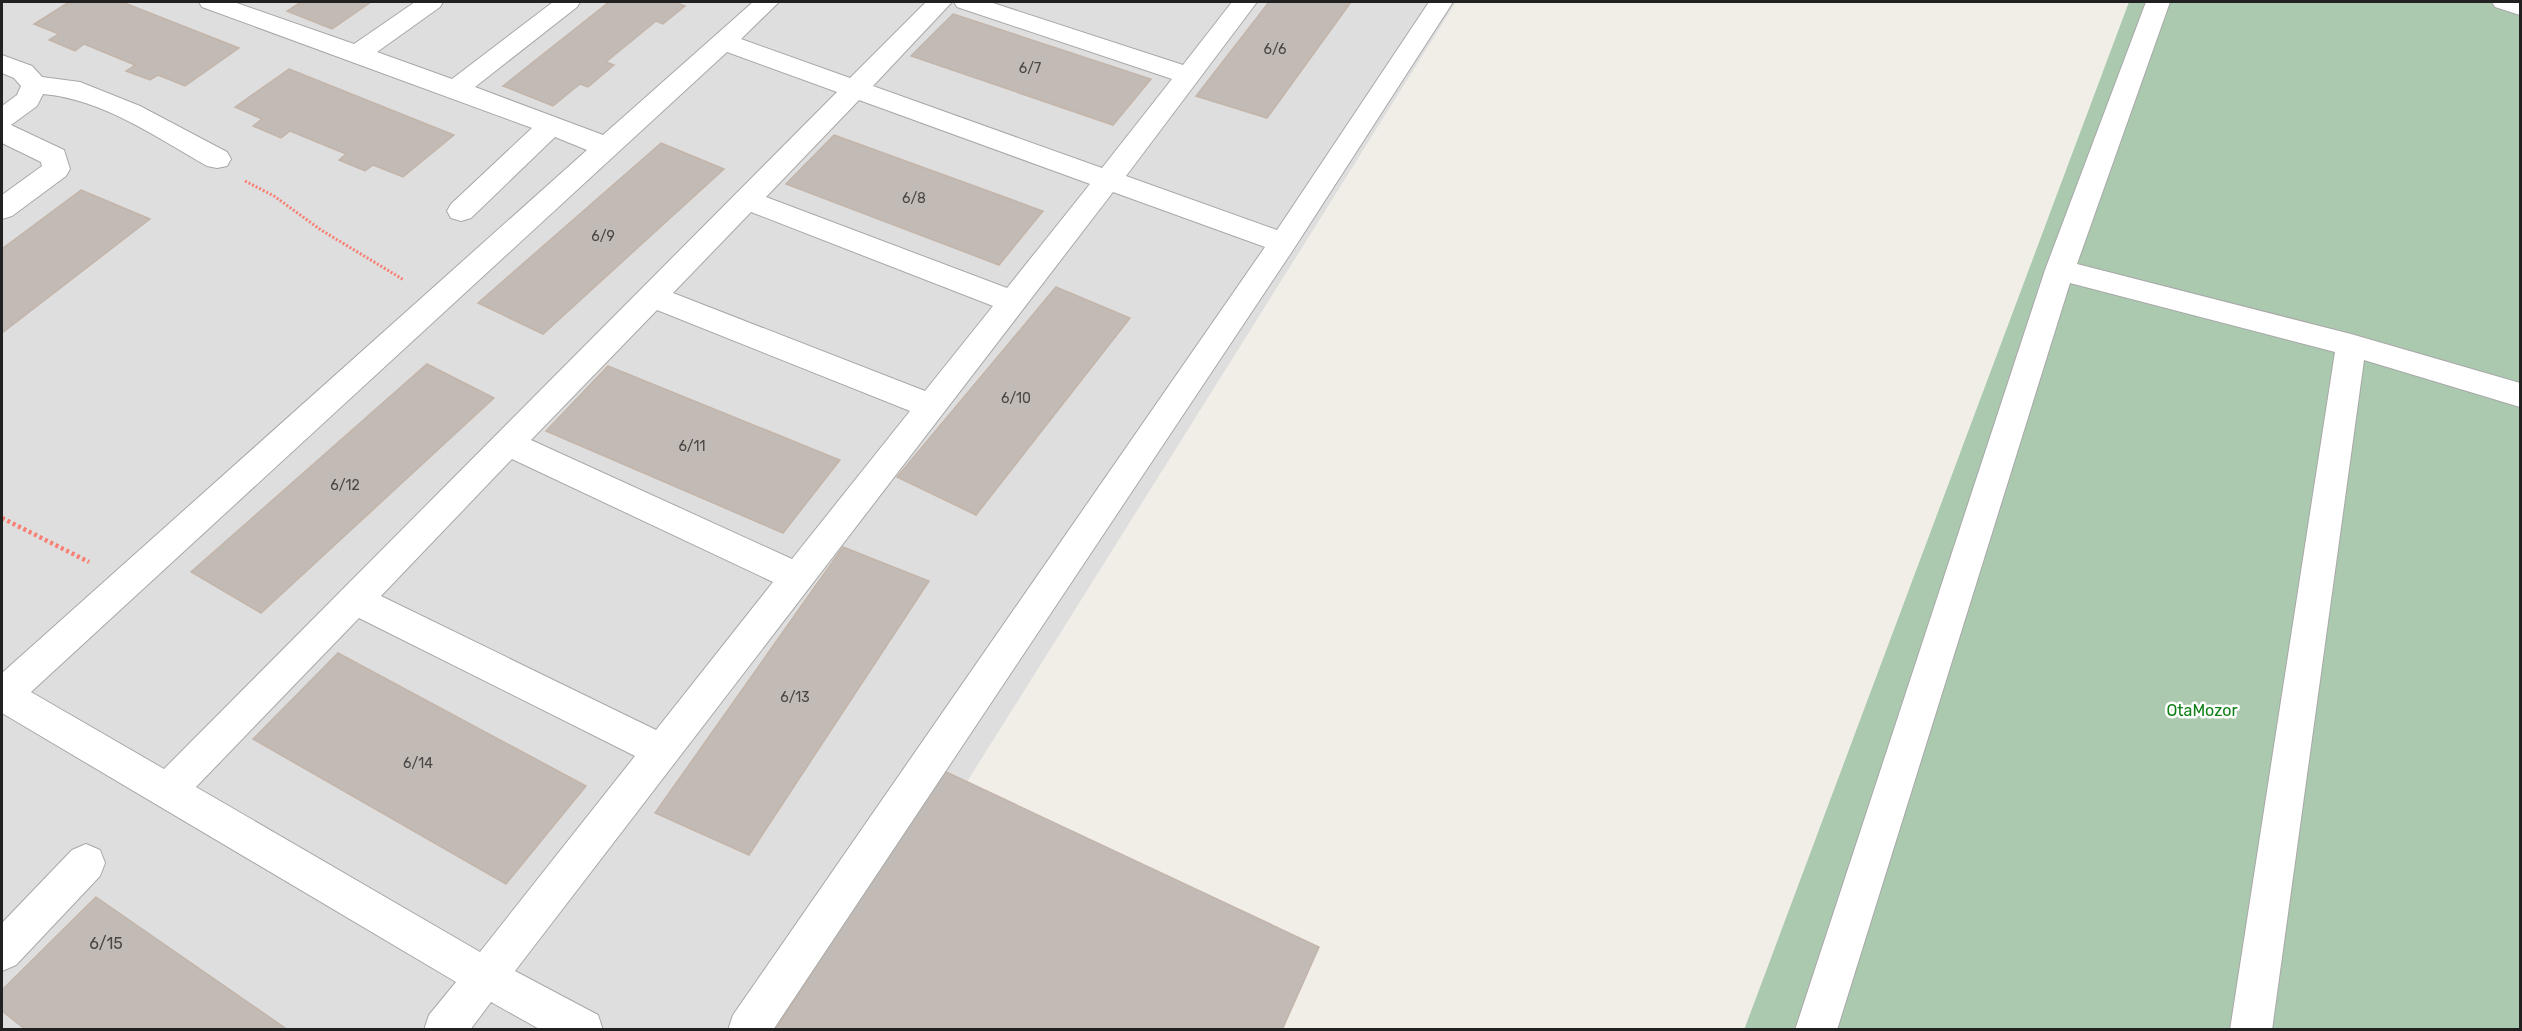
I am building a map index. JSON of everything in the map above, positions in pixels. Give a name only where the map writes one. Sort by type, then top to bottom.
[{"type":"street","points":[[211,2],[251,8],[356,55],[455,89],[608,147]]},
{"type":"street","points":[[356,55],[431,2]]},
{"type":"street","points":[[455,89],[568,2]]},
{"type":"street","points":[[583,1029],[485,977],[2,694],[767,2]]},
{"type":"street","points":[[167,791],[940,2]]},
{"type":"street","points":[[966,2],[1188,76]]},
{"type":"street","points":[[444,1029],[1245,2]]},
{"type":"street","points":[[748,1029],[1283,243],[1441,2]]},
{"type":"street","points":[[1816,1029],[2060,270],[2158,2]]},
{"type":"street","points":[[2504,2],[2520,7]]},
{"type":"street","points":[[724,42],[1283,243]]},
{"type":"street","points":[[2,63],[23,72],[34,85],[71,88],[131,112],[217,159]]},
{"type":"street","points":[[2,119],[28,100],[34,85]]},
{"type":"street","points":[[461,211],[551,125]]},
{"type":"street","points":[[2,132],[54,157],[56,169],[2,208]]},
{"type":"street","points":[[747,200],[1013,302]]},
{"type":"street","points":[[2060,270],[2351,345],[2520,395]]},
{"type":"street","points":[[652,297],[932,406]]},
{"type":"street","points":[[2251,1029],[2351,345]]},
{"type":"street","points":[[508,443],[798,578]]},
{"type":"street","points":[[354,599],[662,751]]},
{"type":"street","points":[[2,951],[86,863]]},
{"type":"path","points":[[217,159],[246,181],[274,196],[374,263],[438,300]]},
{"type":"path","points":[[2,518],[126,581]]},
{"type":"shaded area","points":[[2,2],[1456,2],[812,1029],[2,1030]]},
{"type":"green space","name":"OtaMozor","points":[[2129,2],[2520,2],[2520,1029],[1744,1030]]},
{"type":"building","points":[[69,2],[122,2],[239,48],[185,86],[158,75],[150,80],[126,71],[135,65],[84,44],[75,51],[49,40],[59,34],[34,24]]},
{"type":"building","points":[[301,2],[371,2],[332,29],[287,11]]},
{"type":"building","points":[[609,2],[679,2],[677,3],[685,6],[663,24],[656,21],[606,62],[614,65],[588,87],[580,84],[553,106],[503,86]]},
{"type":"building","points":[[1269,2],[1351,2],[1267,118],[1196,96]]},
{"type":"building","points":[[953,14],[1151,79],[1113,125],[911,56]]},
{"type":"building","points":[[289,69],[454,135],[403,177],[373,165],[365,171],[339,160],[346,154],[290,131],[281,138],[253,126],[262,119],[235,107]]},
{"type":"building","points":[[834,135],[1043,211],[999,265],[786,184]]},
{"type":"building","points":[[661,143],[724,169],[543,334],[478,303]]},
{"type":"building","points":[[81,190],[150,219],[2,333],[2,249]]},
{"type":"building","points":[[1056,287],[1130,318],[976,515],[897,477]]},
{"type":"building","points":[[427,364],[494,398],[261,613],[191,572]]},
{"type":"building","points":[[608,366],[840,460],[783,533],[546,431]]},
{"type":"building","points":[[843,547],[929,581],[749,855],[655,813]]},
{"type":"building","points":[[338,653],[586,786],[506,884],[253,739]]},
{"type":"building","points":[[942,770],[1319,947],[1282,1030],[775,1030]]},
{"type":"building","points":[[96,897],[288,1030],[26,1030],[2,1011],[2,990]]}]
